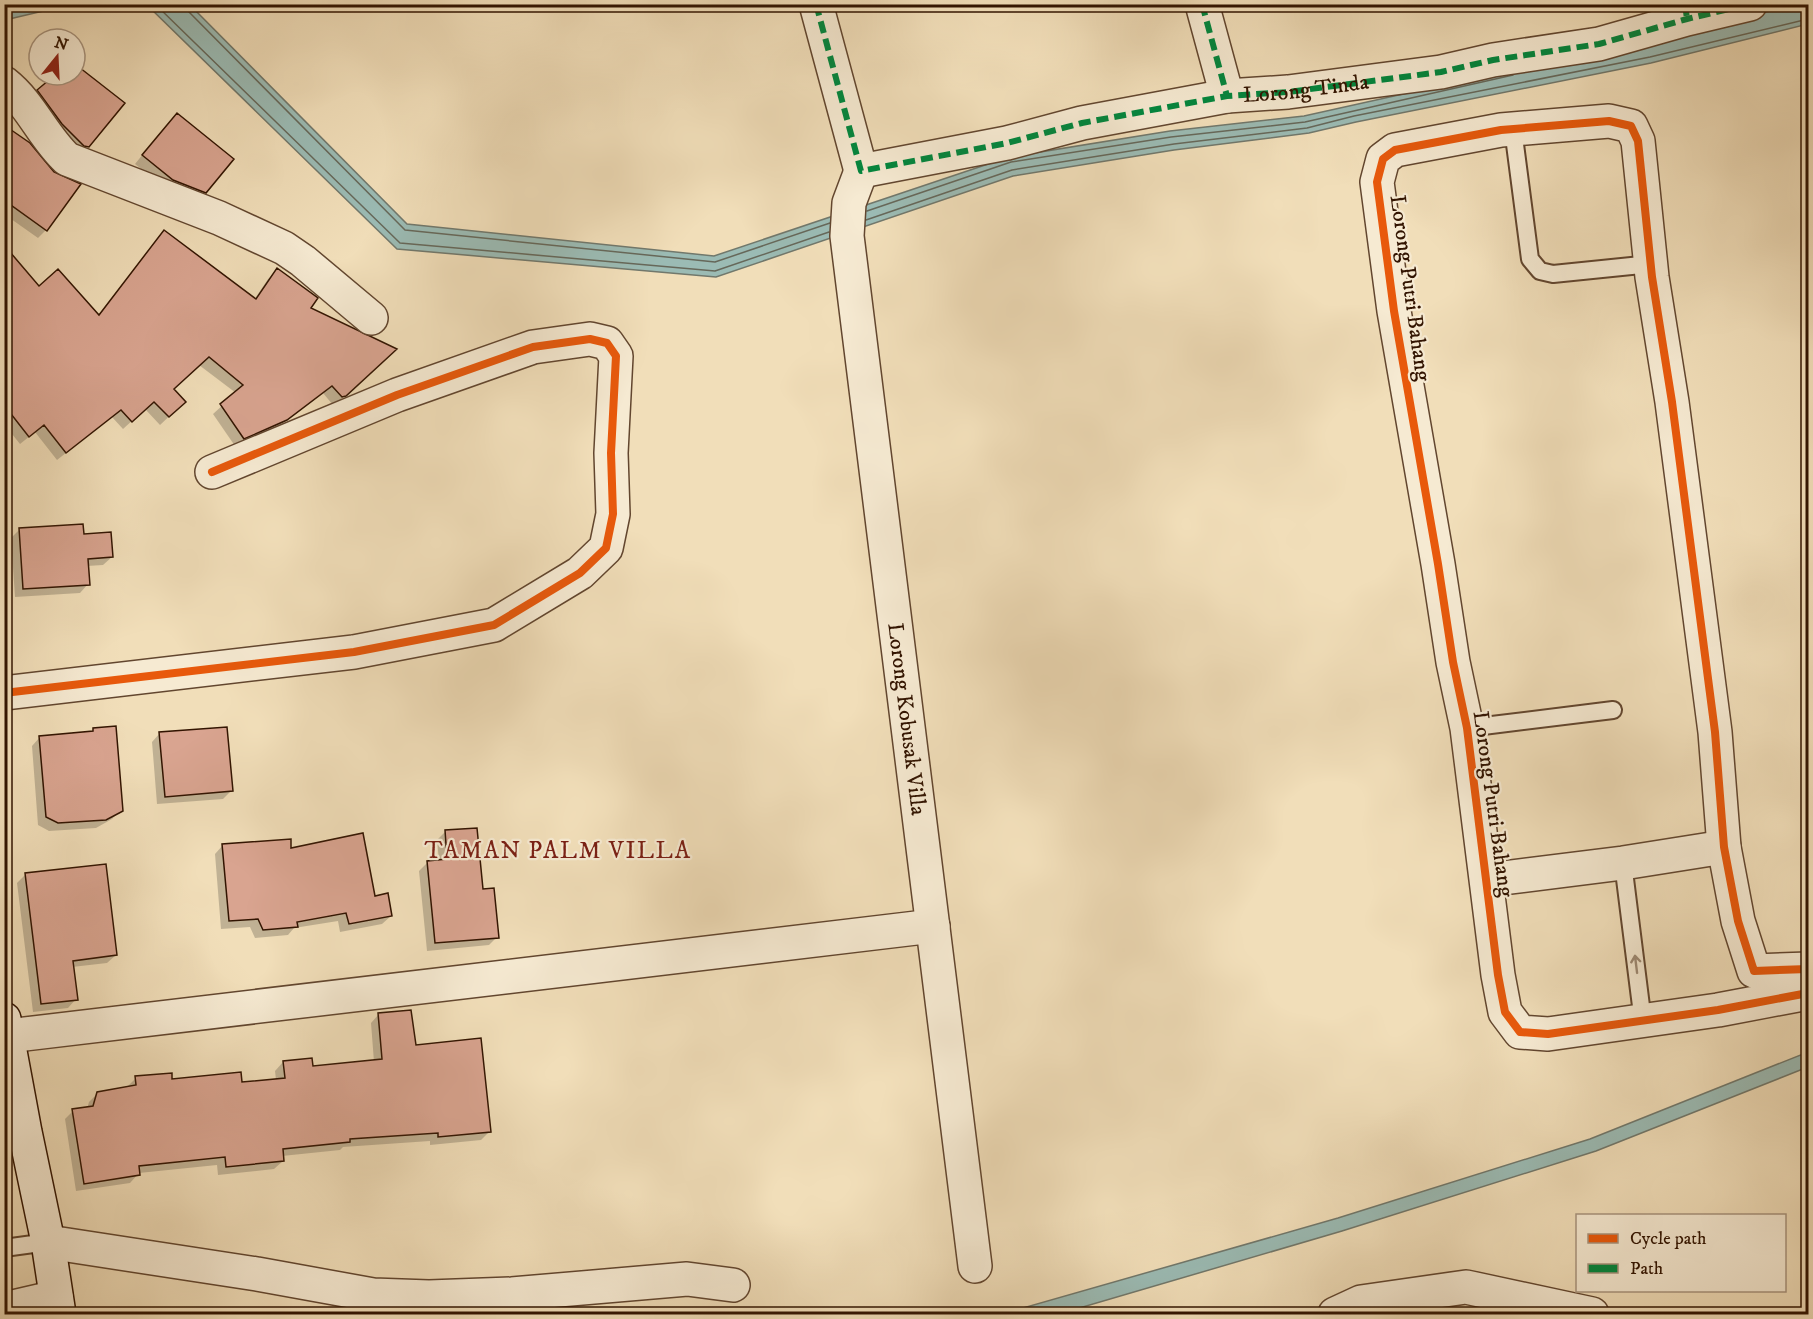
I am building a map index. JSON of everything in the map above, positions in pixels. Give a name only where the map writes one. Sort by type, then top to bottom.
[{"type":"street","points":[[816,4],[861,171]]},
{"type":"street","points":[[1202,4],[1227,96]]},
{"type":"street","name":"Lorong Tinda","points":[[861,171],[1007,143],[1082,123],[1227,96],[1288,92],[1441,72],[1493,60],[1599,44],[1686,12],[1750,4]]},
{"type":"street","points":[[4,83],[16,93],[52,143],[67,159],[219,218],[284,248],[371,318]]},
{"type":"street","name":"Lorong Putri Bahang","points":[[1761,1002],[1738,921],[1724,847],[1715,732],[1651,264],[1638,141],[1631,126],[1608,121],[1513,129],[1395,150],[1383,159],[1377,182],[1394,311],[1453,662],[1467,728],[1498,975],[1505,1012],[1520,1032],[1548,1034],[1643,1022],[1761,1002],[1809,993]]},
{"type":"street","name":"Lorong Kobusak Villa","points":[[861,171],[849,203],[848,236],[975,1266]]},
{"type":"street","points":[[4,693],[354,652],[494,625],[580,573],[606,548],[613,514],[611,453],[616,356],[607,343],[590,339],[533,347],[398,395],[212,472]]},
{"type":"street","points":[[1487,880],[1623,863],[1724,847]]},
{"type":"street","points":[[4,1309],[58,1308],[48,1242],[15,1133],[6,1027],[933,926]]},
{"type":"street","points":[[1754,971],[1809,969]]},
{"type":"street","points":[[48,1242],[257,1274],[374,1295],[429,1297],[512,1294],[687,1279],[733,1285]]},
{"type":"street","points":[[1335,1314],[1360,1302],[1467,1287],[1592,1314]]},
{"type":"lane","points":[[1513,129],[1530,259],[1540,271],[1553,274],[1651,264]]},
{"type":"lane","points":[[1467,728],[1613,710]]},
{"type":"lane","points":[[1623,863],[1643,1022]]},
{"type":"lane","points":[[4,1248],[48,1242]]},
{"type":"water","points":[[5,4],[69,4],[69,5],[5,20]]},
{"type":"water","points":[[147,5],[190,5],[407,224],[714,256],[1009,157],[1170,131],[1304,116],[1701,28],[1794,5],[1808,5],[1808,24],[1651,63],[1309,133],[1174,150],[1013,176],[716,277],[397,249]]},
{"type":"water","points":[[1808,1052],[1808,1067],[1596,1151],[1342,1231],[1059,1314],[1002,1314],[1338,1218],[1590,1139]]},
{"type":"building","points":[[87,73],[125,103],[89,147],[84,146],[62,124],[37,90],[41,87],[87,87]]},
{"type":"building","points":[[177,113],[234,159],[206,193],[173,180],[142,155]]},
{"type":"building","points":[[4,125],[30,143],[54,172],[81,184],[47,231],[4,200]]},
{"type":"building","points":[[164,230],[256,299],[277,268],[318,298],[311,308],[397,349],[346,396],[342,397],[332,386],[287,420],[244,439],[220,404],[243,385],[209,357],[174,389],[186,402],[169,417],[154,402],[132,422],[121,410],[66,453],[44,425],[29,437],[4,405],[4,245],[39,286],[58,269],[99,315]]},
{"type":"building","points":[[83,524],[84,534],[111,532],[113,557],[88,559],[90,585],[23,589],[19,528]]},
{"type":"building","points":[[116,726],[123,811],[106,820],[58,823],[46,817],[39,736],[93,731],[93,728]]},
{"type":"building","points":[[227,727],[233,791],[165,797],[159,732]]},
{"type":"building","points":[[477,828],[483,889],[494,888],[499,938],[435,943],[427,861],[447,859],[445,830]]},
{"type":"building","points":[[363,833],[375,896],[388,893],[392,916],[349,924],[346,913],[297,922],[298,927],[263,930],[258,919],[229,921],[222,844],[291,839],[291,848]]},
{"type":"building","points":[[106,864],[117,955],[73,961],[78,1000],[41,1004],[25,873]]},
{"type":"building","points":[[411,1010],[416,1045],[481,1038],[491,1132],[438,1137],[438,1133],[350,1139],[350,1142],[283,1149],[284,1161],[226,1167],[225,1157],[139,1166],[140,1175],[84,1184],[72,1109],[93,1106],[97,1092],[136,1085],[135,1076],[172,1073],[172,1079],[241,1072],[242,1082],[285,1078],[283,1061],[312,1058],[313,1066],[382,1059],[378,1013]]},
{"type":"marked path","points":[[816,4],[861,171],[1007,143],[1082,123],[1227,96],[1288,92],[1441,72],[1493,60],[1599,44],[1750,4]]},
{"type":"marked path","points":[[1202,4],[1227,96]]},
{"type":"marked path","points":[[1685,4],[1687,19]]},
{"type":"cycle path","points":[[1808,969],[1754,971],[1738,921],[1724,847],[1715,732],[1672,402],[1652,277],[1638,141],[1631,126],[1609,121],[1501,130],[1395,150],[1383,159],[1377,182],[1394,311],[1453,662],[1467,728],[1498,975],[1505,1012],[1520,1032],[1548,1034],[1718,1010],[1808,993]]},
{"type":"cycle path","points":[[4,693],[354,652],[494,625],[580,573],[606,548],[613,514],[611,453],[616,356],[607,343],[590,339],[533,347],[397,395],[212,472]]},
{"type":"district","name":"TAMAN PALM VILLA","points":[[558,851]]}]
